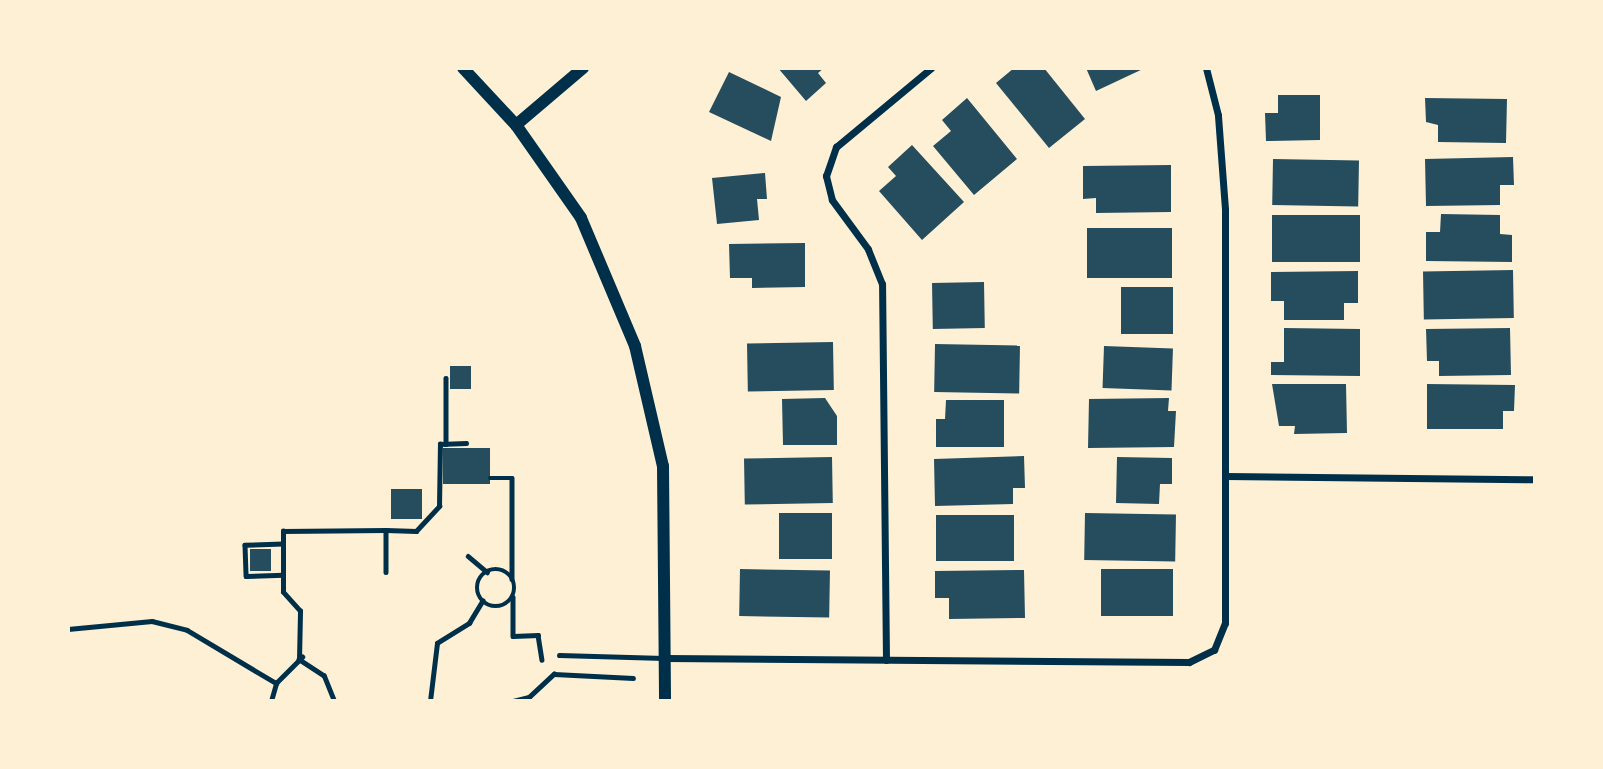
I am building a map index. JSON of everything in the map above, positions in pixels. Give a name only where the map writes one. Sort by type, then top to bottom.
[{"type":"street","points":[[463,68],[516,125],[581,218],[635,346],[663,466],[665,701]]},
{"type":"street","points":[[516,125],[583,68]]},
{"type":"street","points":[[886,660],[882,284],[868,249],[831,200],[826,176],[836,147],[931,68]]},
{"type":"street","points":[[665,658],[1189,662],[1214,650],[1224,623],[1224,161],[1206,68]]},
{"type":"street","points":[[1226,476],[1535,479]]},
{"type":"lane","points":[[559,655],[665,658]]},
{"type":"path","points":[[446,378],[446,444]]},
{"type":"path","points":[[271,701],[276,683],[300,658],[300,611],[283,592],[283,531],[416,531],[439,506],[440,444],[466,443]]},
{"type":"path","points":[[490,478],[512,478],[513,636],[538,635],[542,660],[554,674]]},
{"type":"path","points":[[386,530],[386,572]]},
{"type":"path","points":[[283,544],[245,545],[246,576],[283,575]]},
{"type":"path","points":[[468,556],[487,572]]},
{"type":"path","points":[[430,701],[437,643],[469,623],[482,601],[478,584],[487,572],[501,570],[512,579]]},
{"type":"path","points":[[482,601],[500,607],[513,594]]},
{"type":"path","points":[[68,629],[152,621],[187,630],[276,683]]},
{"type":"path","points":[[300,658],[324,676],[334,701]]},
{"type":"path","points":[[513,701],[529,697],[554,674],[633,678]]},
{"type":"building","points":[[778,68],[824,68],[818,73],[826,83],[806,101]]},
{"type":"building","points":[[1014,68],[1044,68],[1085,119],[1049,148],[996,83]]},
{"type":"building","points":[[1086,68],[1145,68],[1096,91]]},
{"type":"building","points":[[729,72],[781,97],[771,141],[709,112]]},
{"type":"building","points":[[1278,95],[1320,95],[1320,140],[1266,141],[1265,113],[1278,113]]},
{"type":"building","points":[[967,98],[1017,159],[974,195],[933,146],[951,131],[942,120]]},
{"type":"building","points":[[1425,98],[1507,99],[1506,143],[1438,142],[1438,125],[1426,122]]},
{"type":"building","points":[[912,145],[964,202],[922,240],[879,191],[896,176],[888,167]]},
{"type":"building","points":[[1513,157],[1514,185],[1500,185],[1500,205],[1426,206],[1425,159]]},
{"type":"building","points":[[1273,159],[1359,161],[1358,206],[1272,205]]},
{"type":"building","points":[[1171,165],[1171,212],[1096,213],[1096,198],[1083,199],[1083,166]]},
{"type":"building","points":[[765,173],[767,199],[757,199],[759,220],[717,224],[712,178]]},
{"type":"building","points":[[1441,214],[1500,215],[1500,234],[1512,235],[1512,262],[1426,261],[1426,232],[1440,232]]},
{"type":"building","points":[[1272,215],[1360,215],[1360,262],[1272,262]]},
{"type":"building","points":[[1087,228],[1172,228],[1172,278],[1087,278]]},
{"type":"building","points":[[805,243],[805,287],[752,288],[752,278],[730,278],[729,244]]},
{"type":"building","points":[[1513,270],[1514,318],[1424,320],[1423,272]]},
{"type":"building","points":[[1358,271],[1358,303],[1344,303],[1344,320],[1284,320],[1284,301],[1271,301],[1271,272]]},
{"type":"building","points":[[984,282],[985,328],[933,329],[932,283]]},
{"type":"building","points":[[1121,287],[1173,287],[1173,334],[1121,334]]},
{"type":"building","points":[[1284,328],[1360,329],[1360,376],[1271,375],[1271,362],[1284,362]]},
{"type":"building","points":[[1510,328],[1511,375],[1439,376],[1439,361],[1427,361],[1426,329]]},
{"type":"building","points":[[833,342],[834,390],[748,391],[747,344]]},
{"type":"building","points":[[935,344],[1020,345],[1019,393],[934,392]]},
{"type":"building","points":[[1104,346],[1173,348],[1171,390],[1103,388]]},
{"type":"building","points":[[450,366],[471,366],[471,389],[450,389]]},
{"type":"building","points":[[1272,384],[1346,384],[1347,433],[1294,434],[1295,426],[1279,426]]},
{"type":"building","points":[[1427,384],[1515,385],[1514,411],[1503,411],[1503,429],[1427,429]]},
{"type":"building","points":[[825,398],[837,416],[837,445],[783,445],[782,399]]},
{"type":"building","points":[[1169,398],[1168,411],[1176,411],[1174,447],[1088,448],[1089,399]]},
{"type":"building","points":[[946,400],[1004,400],[1004,447],[936,447],[936,419],[945,419]]},
{"type":"building","points":[[443,448],[490,448],[490,484],[443,484]]},
{"type":"building","points":[[1024,456],[1025,488],[1013,488],[1013,504],[935,506],[934,459]]},
{"type":"building","points":[[832,457],[833,503],[745,505],[744,459]]},
{"type":"building","points":[[1117,457],[1172,458],[1172,484],[1160,484],[1159,504],[1116,503]]},
{"type":"building","points":[[391,489],[422,489],[422,519],[391,519]]},
{"type":"building","points":[[779,513],[832,513],[832,559],[779,559]]},
{"type":"building","points":[[1085,513],[1176,515],[1175,562],[1084,560]]},
{"type":"building","points":[[936,515],[1014,515],[1014,561],[936,561]]},
{"type":"building","points":[[250,549],[271,549],[271,571],[250,571]]},
{"type":"building","points":[[740,569],[830,571],[829,618],[739,616]]},
{"type":"building","points":[[1101,569],[1173,569],[1173,616],[1101,616]]},
{"type":"building","points":[[1024,570],[1025,618],[949,619],[949,598],[935,598],[935,571]]}]
